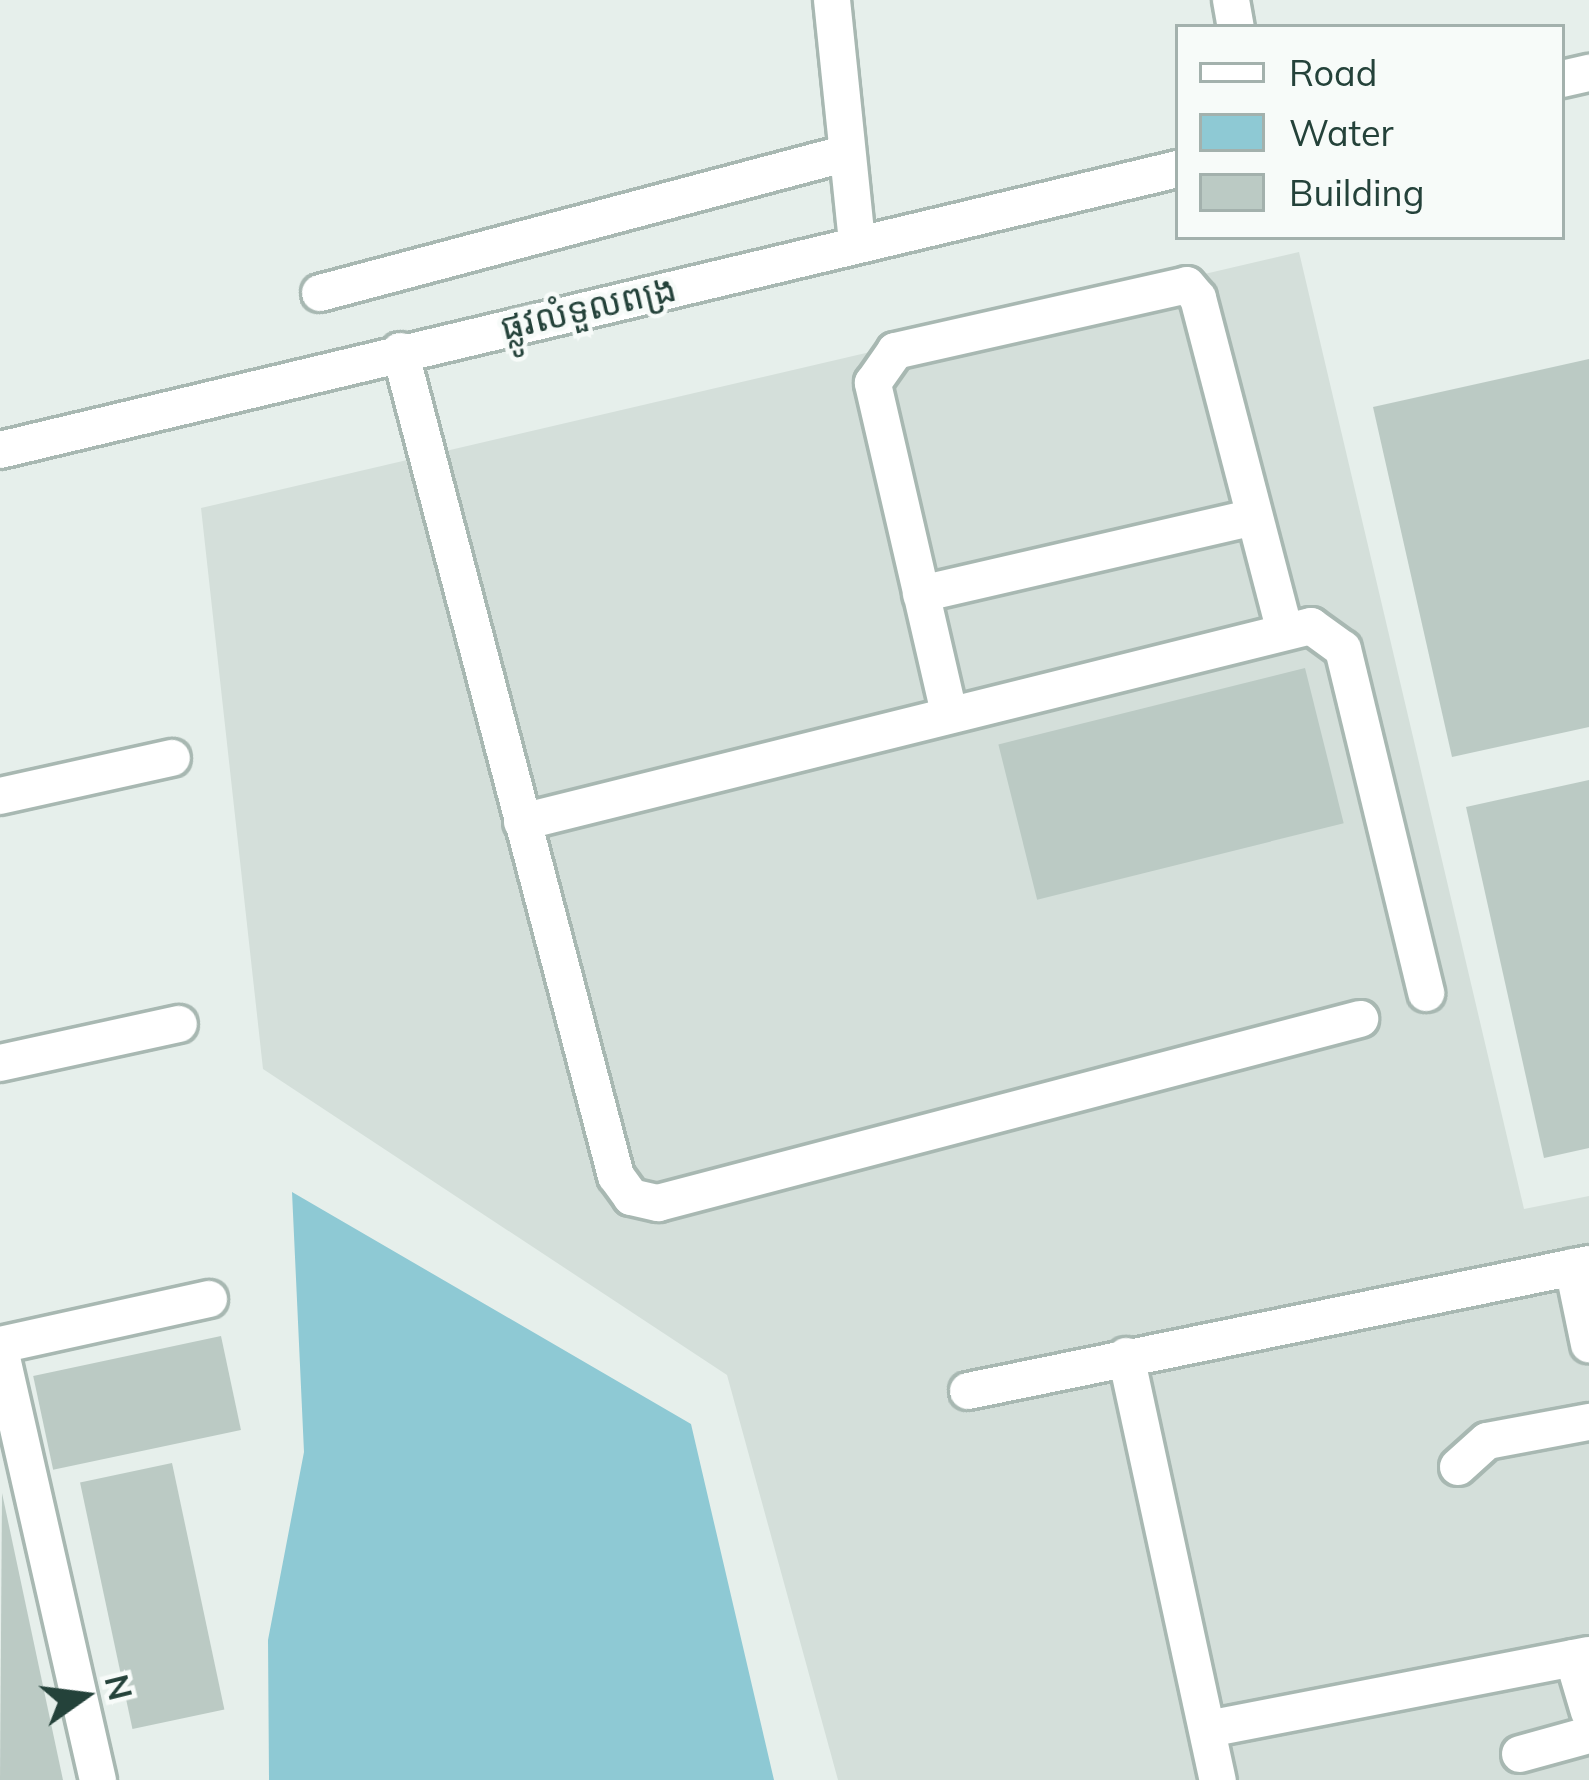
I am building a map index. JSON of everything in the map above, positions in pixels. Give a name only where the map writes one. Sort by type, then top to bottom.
[{"type":"street","points":[[832,0],[856,244]]},
{"type":"street","points":[[320,293],[844,154]]},
{"type":"street","name":"ផ្លូវលំទួលពង្រ","points":[[0,450],[1175,170]]},
{"type":"street","points":[[949,713],[873,383],[881,361],[895,351],[1167,285],[1187,285],[1198,298],[1285,629]]},
{"type":"street","points":[[400,351],[616,1176],[631,1197],[658,1203],[1360,1018]]},
{"type":"street","points":[[921,594],[1254,518]]},
{"type":"street","points":[[522,822],[1311,626],[1343,649],[1426,993]]},
{"type":"street","points":[[0,796],[172,758]]},
{"type":"street","points":[[0,1063],[179,1024]]},
{"type":"street","points":[[968,1391],[1581,1265],[1589,1344]]},
{"type":"street","points":[[98,1780],[0,1347],[209,1299]]},
{"type":"street","points":[[1126,1356],[1218,1780]]},
{"type":"street","points":[[1458,1467],[1487,1441],[1589,1422]]},
{"type":"street","points":[[1208,1729],[1581,1656],[1589,1712]]},
{"type":"street","points":[[1520,1754],[1589,1735]]},
{"type":"shaded area","points":[[1299,252],[1524,1209],[1589,1196],[1589,1780],[838,1780],[727,1375],[263,1069],[201,508]]},
{"type":"water","points":[[292,1192],[691,1424],[774,1780],[269,1780],[268,1640],[304,1452]]},
{"type":"building","points":[[1589,359],[1589,727],[1452,757],[1373,407]]},
{"type":"building","points":[[1305,668],[1344,823],[1037,900],[998,744]]},
{"type":"building","points":[[1589,780],[1589,1148],[1544,1158],[1466,807]]},
{"type":"building","points":[[221,1336],[241,1430],[53,1470],[33,1376]]},
{"type":"building","points":[[172,1463],[224,1709],[132,1729],[80,1483]]},
{"type":"building","points":[[2,1493],[63,1780],[0,1780]]}]
